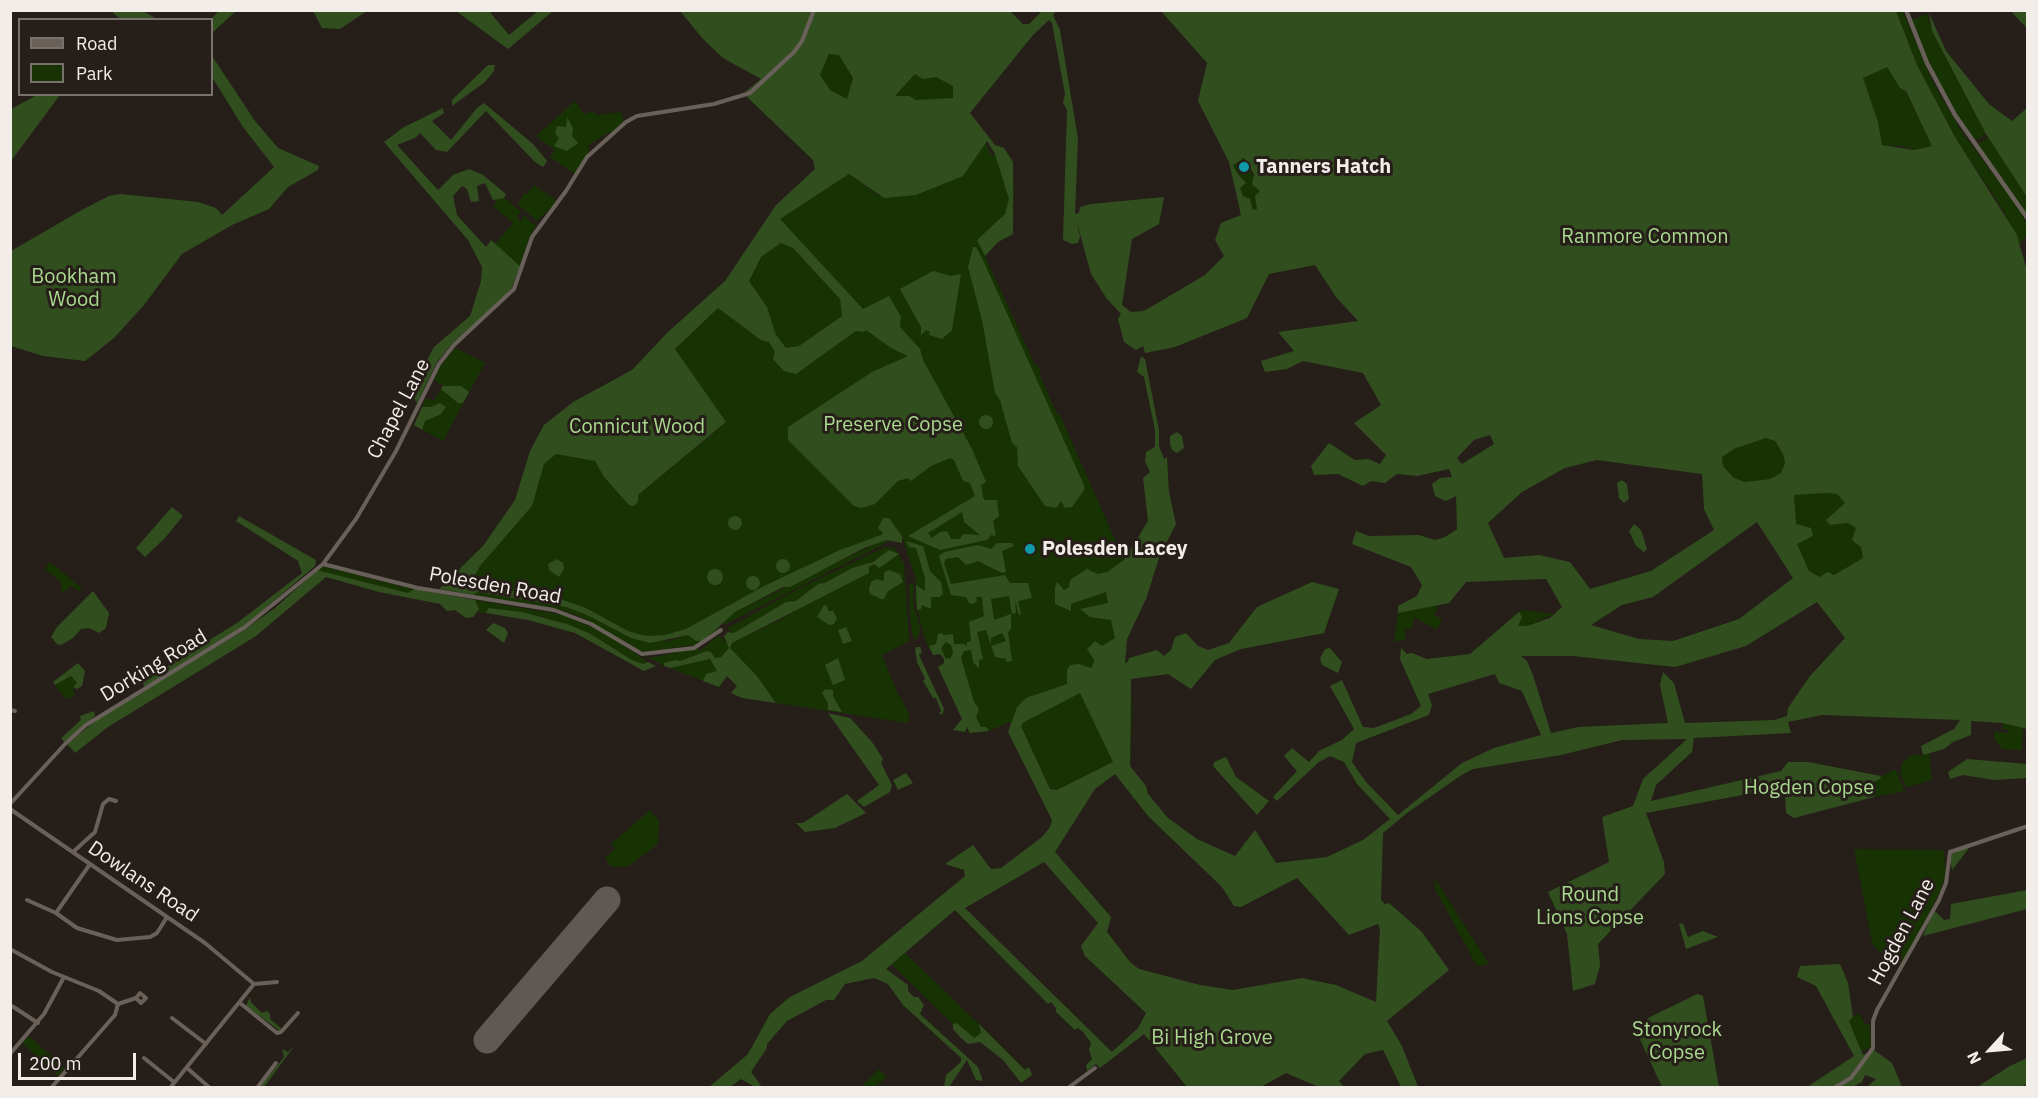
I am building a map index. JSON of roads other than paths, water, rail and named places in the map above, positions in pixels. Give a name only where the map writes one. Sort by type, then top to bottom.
[{"type":"street","name":"Chapel Lane","points":[[323,564],[356,519],[396,451],[439,364],[454,345],[514,289],[532,237],[566,191],[587,157],[626,122],[636,116],[714,104],[750,93],[794,52],[802,40],[814,10]]},
{"type":"street","points":[[1906,10],[1927,63],[1954,115],[2028,219]]},
{"type":"street","name":"Polesden Road","points":[[323,564],[418,588],[554,610],[591,624],[642,654],[694,648],[722,630]]},
{"type":"street","name":"Dorking Road","points":[[10,804],[66,743],[86,725],[245,627],[323,564]]},
{"type":"street","points":[[10,796],[15,800]]},
{"type":"street","points":[[73,852],[95,832],[103,804],[109,799],[116,801]]},
{"type":"street","name":"Dowlans Road","points":[[10,809],[205,943],[254,984]]},
{"type":"street","name":"Hogden Lane","points":[[1834,1088],[1851,1078],[1873,1048],[1873,1021],[1939,900],[1949,871],[1950,852],[2028,826]]},
{"type":"street","points":[[56,914],[90,864]]},
{"type":"street","points":[[27,900],[56,914],[77,928],[123,940],[144,939],[154,935],[167,917]]},
{"type":"street","points":[[10,949],[64,977],[99,991],[118,1004]]},
{"type":"street","points":[[10,1054],[38,1023],[64,977]]},
{"type":"street","points":[[170,1088],[254,984],[277,982]]},
{"type":"street","points":[[118,1004],[136,998]]},
{"type":"street","points":[[10,1000],[11,1007],[38,1023]]},
{"type":"street","points":[[240,1003],[277,1033],[281,1032],[298,1013]]},
{"type":"street","points":[[51,1088],[115,1015],[118,1004]]},
{"type":"street","points":[[172,1018],[206,1044]]},
{"type":"street","points":[[144,1058],[174,1082]]},
{"type":"street","points":[[257,1088],[276,1063]]},
{"type":"street","points":[[187,1068],[210,1088]]},
{"type":"street","points":[[1068,1088],[1095,1068]]},
{"type":"place","name":"Tanners Hatch","points":[[1244,167]]},
{"type":"place","name":"Polesden Lacey","points":[[1030,549]]},
{"type":"park label","name":"Ranmore Common","points":[[1645,237]]},
{"type":"park label","name":"Bookham Wood","points":[[74,288]]},
{"type":"park label","name":"Preserve Copse","points":[[893,425]]},
{"type":"park label","name":"Connicut Wood","points":[[637,427]]},
{"type":"park label","name":"Hogden Copse","points":[[1809,788]]},
{"type":"park label","name":"Round Lions Copse","points":[[1590,906]]},
{"type":"park label","name":"Bi High Grove","points":[[1212,1038]]},
{"type":"park label","name":"Stonyrock Copse","points":[[1677,1042]]}]
